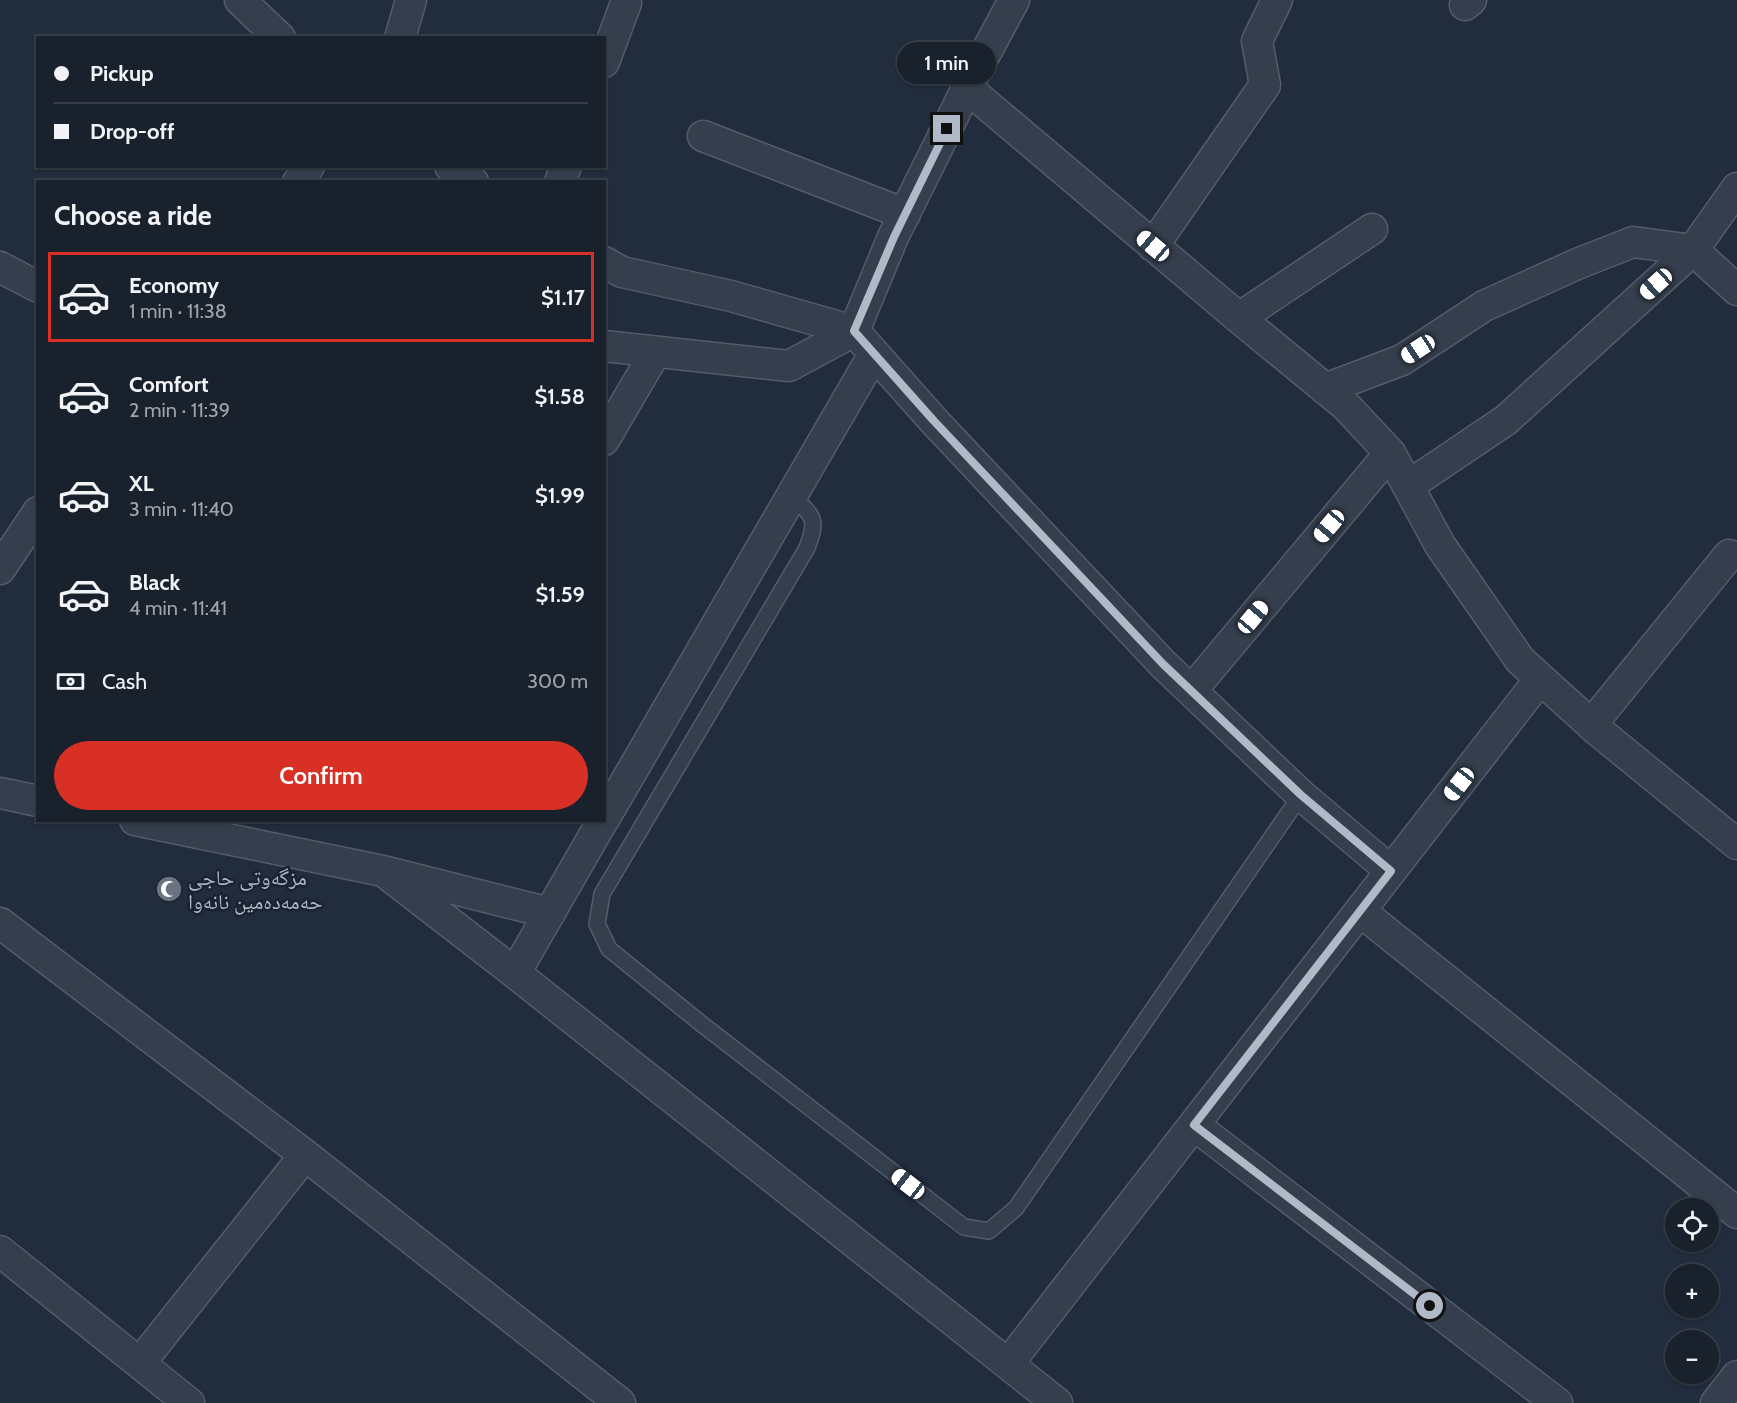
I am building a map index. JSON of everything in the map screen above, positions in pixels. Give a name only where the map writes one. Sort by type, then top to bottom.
[{"type":"street","points":[[240,0],[278,36]]},
{"type":"street","points":[[401,36],[411,0]]},
{"type":"street","points":[[606,346],[789,366],[854,331],[905,214],[967,88],[1014,0]]},
{"type":"street","points":[[1153,246],[1265,85],[1257,41],[1277,0]]},
{"type":"street","points":[[606,57],[626,3]]},
{"type":"street","points":[[967,88],[1345,405],[1390,453],[1440,545],[1520,660],[1591,725],[1737,844]]},
{"type":"street","points":[[703,136],[905,214]]},
{"type":"street","points":[[453,168],[470,180]]},
{"type":"street","points":[[1408,486],[1506,420],[1693,250],[1737,188]]},
{"type":"street","points":[[1239,318],[1372,229]]},
{"type":"street","points":[[1325,389],[1402,360],[1484,306],[1577,264],[1633,242],[1693,250],[1737,290]]},
{"type":"street","points":[[606,263],[622,272],[731,296],[854,331],[934,421],[1155,655],[1301,795],[1391,871]]},
{"type":"street","points":[[0,267],[36,286]]},
{"type":"street","points":[[606,437],[655,352]]},
{"type":"street","points":[[606,817],[874,354]]},
{"type":"street","points":[[1192,690],[1390,453]]},
{"type":"street","points":[[4,556],[36,515]]},
{"type":"street","points":[[1591,725],[1730,555]]},
{"type":"street","points":[[1008,1364],[1540,679]]},
{"type":"street","points":[[0,793],[36,801]]},
{"type":"street","points":[[145,822],[383,870],[549,913]]},
{"type":"street","points":[[515,973],[603,822]]},
{"type":"street","points":[[383,870],[1008,1364],[1040,1398]]},
{"type":"street","points":[[1360,911],[1737,1213]]},
{"type":"street","points":[[0,923],[305,1155],[620,1403]]},
{"type":"street","points":[[1194,1125],[1557,1403]]},
{"type":"street","points":[[140,1363],[305,1155]]},
{"type":"street","points":[[0,1251],[189,1403]]},
{"type":"street","points":[[1716,1403],[1737,1376]]},
{"type":"lane","points":[[792,496],[810,513],[814,529],[807,548],[602,894],[597,924],[609,949],[703,1025],[964,1227],[990,1231],[1016,1208],[1301,795]]},
{"type":"place","name":"مزگەوتی حاجی حەمەدەمین نانەوا","points":[[169,889]]},
{"type":"route","points":[[947,129],[894,237],[854,331],[934,421],[1163,664],[1301,795],[1391,871],[1194,1125],[1430,1306]]}]
